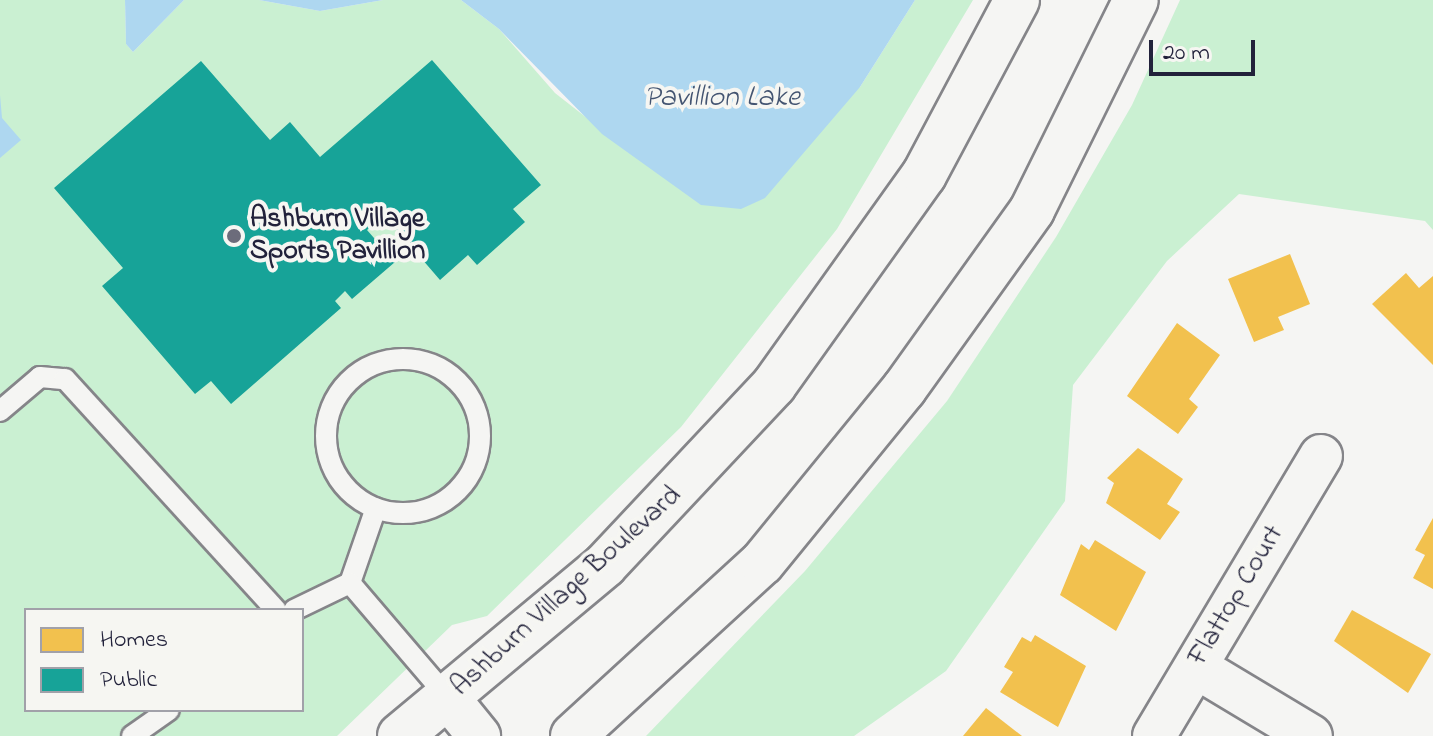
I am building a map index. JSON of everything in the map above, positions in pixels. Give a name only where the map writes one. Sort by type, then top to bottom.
[{"type":"main road","name":"Ashburn Village Boulevard","points":[[400,736],[449,699],[605,565],[774,385],[924,175],[1017,0]]},
{"type":"main road","points":[[573,736],[762,563],[895,400],[1032,210],[1136,0]]},
{"type":"street","name":"Flattop Court","points":[[1154,736],[1321,456]]},
{"type":"street","points":[[1196,667],[1311,736]]},
{"type":"street","points":[[449,699],[479,736]]},
{"type":"lane","points":[[420,360],[443,369],[462,385],[481,429],[471,476],[435,508],[412,514],[376,508],[345,488],[332,468],[327,419],[336,397],[352,378],[384,362],[420,360]]},
{"type":"lane","points":[[0,411],[40,377],[65,379],[274,608]]},
{"type":"lane","points":[[298,608],[350,583],[376,508]]},
{"type":"lane","points":[[350,583],[449,699]]},
{"type":"lane","points":[[132,736],[166,712]]},
{"type":"green space","name":"Ashburn Village Sports Pavillion","points":[[0,0],[125,0],[126,44],[133,52],[184,0],[259,0],[320,11],[383,0],[461,0],[499,29],[555,93],[643,162],[860,87],[915,0],[973,0],[837,229],[681,427],[487,616],[452,625],[337,736],[0,736]]},
{"type":"green space","points":[[1180,0],[1433,0],[1433,230],[1425,221],[1239,194],[1167,261],[1073,385],[1065,501],[946,671],[854,736],[646,736],[805,571],[947,401],[1056,237],[1132,105]]},
{"type":"water","points":[[125,0],[184,0],[133,52],[126,44]]},
{"type":"water","points":[[259,0],[383,0],[320,11]]},
{"type":"water","name":"Pavillion Lake","points":[[461,0],[915,0],[860,87],[765,198],[741,209],[701,205],[602,134],[499,29]]},
{"type":"water","points":[[0,95],[2,118],[21,140],[0,158]]},
{"type":"building: Homes","points":[[1290,254],[1310,304],[1278,317],[1284,330],[1254,342],[1228,279]]},
{"type":"building: Homes","points":[[1406,273],[1419,288],[1433,276],[1433,365],[1372,304]]},
{"type":"building: Homes","points":[[1177,323],[1220,355],[1189,399],[1198,407],[1178,434],[1127,396]]},
{"type":"building: Homes","points":[[1138,448],[1183,479],[1167,504],[1180,512],[1160,540],[1106,503],[1114,483],[1107,478]]},
{"type":"building: Homes","points":[[1433,518],[1433,589],[1413,578],[1425,555],[1415,550]]},
{"type":"building: Homes","points":[[1095,540],[1146,572],[1116,631],[1060,595],[1081,544],[1089,550]]},
{"type":"building: Homes","points":[[1352,610],[1431,654],[1408,693],[1334,641]]},
{"type":"building: Homes","points":[[1035,635],[1086,666],[1058,727],[1000,692],[1013,672],[1004,667],[1022,637],[1031,642]]},
{"type":"building: Homes","points":[[986,708],[1022,736],[963,736]]},
{"type":"building: Public","name":"Ashburn Village Sports Pavillion","points":[[432,60],[541,185],[513,209],[525,222],[477,265],[468,255],[440,280],[384,215],[367,230],[395,262],[352,299],[345,291],[335,301],[341,308],[231,404],[211,381],[195,394],[102,286],[123,268],[54,188],[201,61],[270,140],[290,122],[320,157]]},
{"type":"place","name":"Ashburn Village Sports Pavillion","points":[[234,236]]}]
